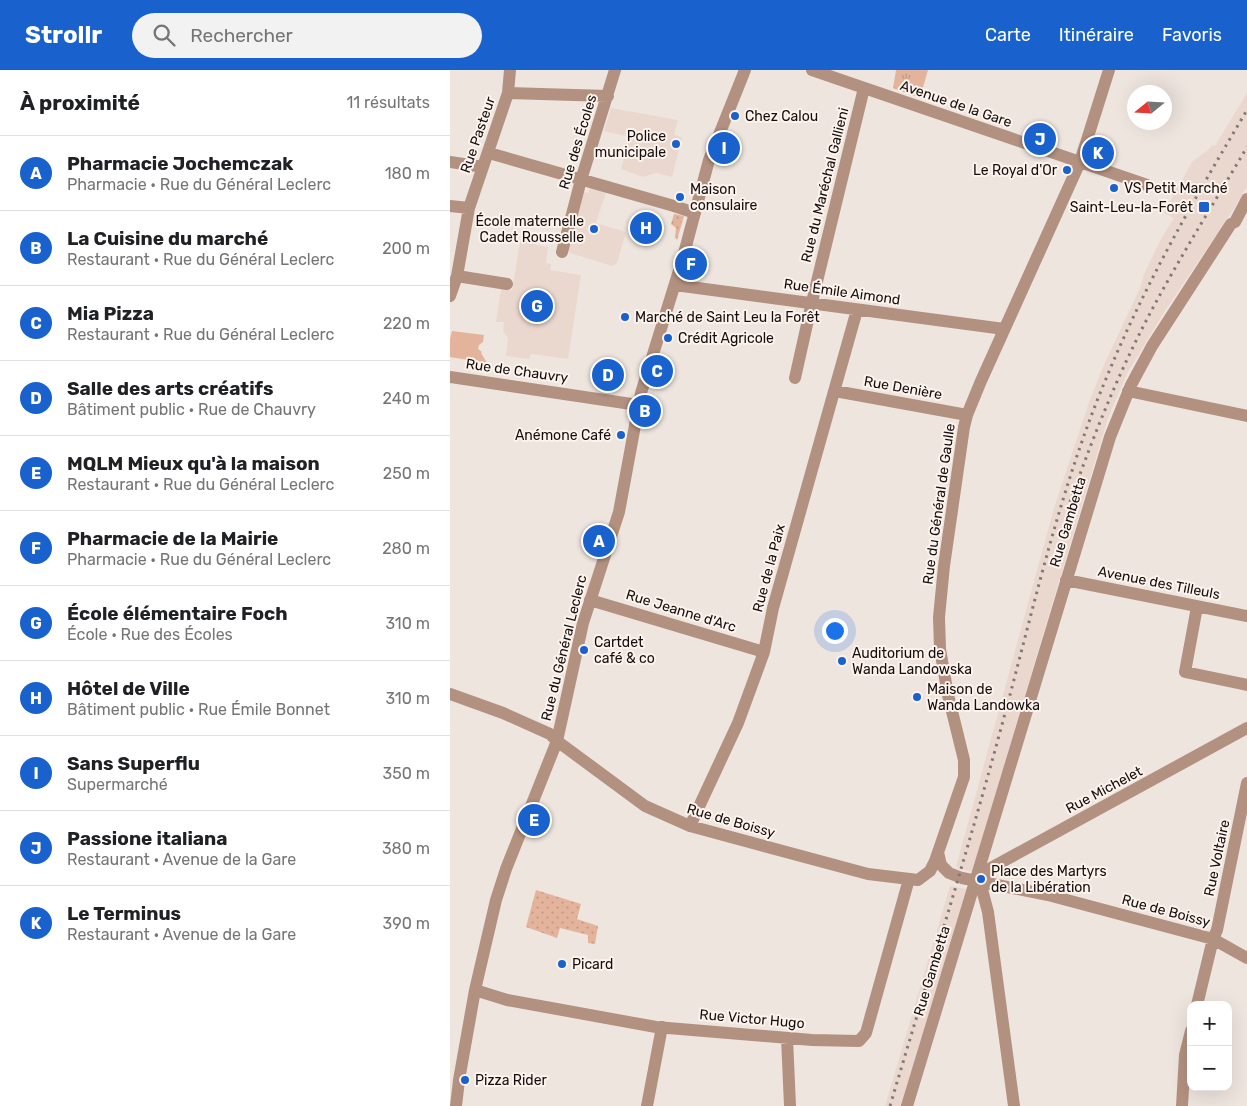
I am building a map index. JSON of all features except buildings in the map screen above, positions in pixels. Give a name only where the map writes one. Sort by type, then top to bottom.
[{"type":"street","name":"Rue Pasteur","points":[[450,296],[457,276],[469,208],[508,93],[510,70]]},
{"type":"street","name":"Rue des Écoles","points":[[562,252],[581,180],[615,70]]},
{"type":"street","name":"Rue du Général Leclerc","points":[[456,1106],[458,1080],[475,990],[498,894],[557,741],[571,670],[590,600],[619,512],[638,405],[675,285],[709,160],[745,70]]},
{"type":"street","name":"Avenue de la Gare","points":[[812,70],[1147,185]]},
{"type":"street","name":"Rue du Général de Gaulle","points":[[914,879],[930,872],[958,797],[965,768],[948,695],[940,649],[939,617],[944,566],[967,415],[1080,162],[1109,70]]},
{"type":"street","name":"Rue du Maréchal Gallieni","points":[[796,378],[812,302],[864,88]]},
{"type":"street","points":[[508,93],[608,96]]},
{"type":"street","points":[[488,153],[695,213]]},
{"type":"street","points":[[450,162],[483,167]]},
{"type":"street","name":"Rue Gambetta","points":[[977,882],[1066,580],[1110,437],[1128,391],[1152,346],[1231,224],[1241,223],[1247,199]]},
{"type":"street","points":[[450,206],[469,208]]},
{"type":"street","points":[[457,276],[507,284]]},
{"type":"street","name":"Rue Émile Aimond","points":[[675,285],[1004,329]]},
{"type":"street","name":"Rue de la Paix","points":[[690,826],[738,723],[764,652],[773,608],[857,310]]},
{"type":"street","name":"Rue de Chauvry","points":[[450,377],[638,405]]},
{"type":"street","name":"Rue Denière","points":[[834,391],[967,415]]},
{"type":"street","points":[[1128,391],[1247,416]]},
{"type":"street","name":"Avenue des Tilleuls","points":[[1066,580],[1247,616]]},
{"type":"street","name":"Rue Jeanne d'Arc","points":[[590,600],[764,652]]},
{"type":"street","points":[[1197,607],[1185,672],[1247,685]]},
{"type":"street","name":"Rue de Boissy","points":[[450,694],[503,713],[550,734],[645,806],[690,826],[868,874],[914,879],[957,877],[1048,895],[1213,939],[1247,958]]},
{"type":"street","name":"Rue Michelet","points":[[977,882],[989,869],[1247,728]]},
{"type":"street","name":"Rue Voltaire","points":[[1198,1001],[1213,939],[1217,930],[1247,783]]},
{"type":"street","points":[[938,852],[941,865],[957,877]]},
{"type":"street","name":"Rue Victor Hugo","points":[[475,990],[507,1000],[662,1028],[707,1030],[786,1038],[862,1040],[914,879]]},
{"type":"street","points":[[977,882],[968,903],[981,903],[987,907]]},
{"type":"street","points":[[977,882],[987,907],[1014,1106]]},
{"type":"street","name":"Rue Gambetta","points":[[907,1106],[968,903]]},
{"type":"street","points":[[648,1106],[662,1028]]},
{"type":"street","points":[[786,1038],[790,1106]]},
{"type":"street","points":[[1182,1106],[1187,1046]]},
{"type":"shaded area","points":[[1247,93],[1247,186],[1163,314],[1127,374],[1108,418],[972,872],[956,867],[1054,508],[1089,402],[1103,367],[1140,288],[1144,274],[1162,237],[1174,218],[1164,213],[1173,196],[1171,195],[1176,184],[1179,186],[1192,162],[1212,145],[1215,146]]},
{"type":"shaded area","points":[[611,108],[678,120],[674,134],[682,138],[672,177],[656,173],[643,177],[621,169],[630,137],[604,131]]},
{"type":"shaded area","name":"École maternelle Cadet Rousselle","points":[[590,187],[606,192],[596,223],[626,232],[617,263],[612,266],[570,253],[567,249],[584,192],[588,193]]},
{"type":"shaded area","points":[[524,238],[536,242],[536,245],[548,247],[546,263],[551,264],[550,270],[581,275],[568,359],[531,354],[529,359],[506,356],[508,338],[503,331],[504,322],[496,322],[501,289],[512,290],[520,242]]},
{"type":"shaded area","points":[[950,886],[967,889],[903,1106],[885,1106]]},
{"type":"green space","points":[[896,70],[928,70],[920,98],[893,88]]},
{"type":"green space","points":[[674,214],[684,216],[677,240],[675,237],[676,228],[671,224]]},
{"type":"green space","points":[[452,331],[484,335],[483,342],[479,345],[478,349],[482,352],[487,363],[450,357]]},
{"type":"green space","points":[[536,890],[581,904],[577,919],[598,926],[595,944],[588,943],[588,935],[560,928],[557,938],[526,927]]},
{"type":"railway","points":[[890,1106],[987,779],[1061,506],[1091,417],[1123,340],[1155,273],[1247,110]]},
{"type":"railway","points":[[1070,502],[1100,421],[1135,343],[1175,268],[1247,147]]},
{"type":"place","name":"Chez Calou","points":[[735,116]]},
{"type":"place","name":"Passione italiana","points":[[1040,139]]},
{"type":"place","name":"Police municipale","points":[[676,144]]},
{"type":"place","name":"Sans Superflu","points":[[724,148]]},
{"type":"place","name":"Le Terminus","points":[[1098,153]]},
{"type":"place","name":"Le Royal d'Or","points":[[1067,170]]},
{"type":"place","name":"VS Petit Marché","points":[[1114,188]]},
{"type":"place","name":"Maison consulaire","points":[[680,197]]},
{"type":"place","name":"Saint-Leu-la-Forêt","points":[[1204,207]]},
{"type":"place","name":"Hôtel de Ville","points":[[646,228]]},
{"type":"place","name":"École maternelle Cadet Rousselle","points":[[594,229]]},
{"type":"place","name":"Pharmacie de la Mairie","points":[[691,264]]},
{"type":"place","name":"École élémentaire Foch","points":[[537,306]]},
{"type":"place","name":"Marché de Saint Leu la Forêt","points":[[625,317]]},
{"type":"place","name":"Crédit Agricole","points":[[668,338]]},
{"type":"place","name":"Mia Pizza","points":[[657,371]]},
{"type":"place","name":"Salle des arts créatifs","points":[[608,375]]},
{"type":"place","name":"La Cuisine du marché","points":[[645,411]]},
{"type":"place","name":"Anémone Café","points":[[621,435]]},
{"type":"place","name":"Pharmacie Jochemczak","points":[[599,541]]},
{"type":"place","name":"Cartdet café & co","points":[[584,650]]},
{"type":"place","name":"Auditorium de Wanda Landowska","points":[[842,661]]},
{"type":"place","name":"Maison de Wanda Landowka","points":[[917,697]]},
{"type":"place","name":"MQLM Mieux qu'à la maison","points":[[534,820]]},
{"type":"place","name":"Place des Martyrs de la Libération","points":[[981,879]]},
{"type":"place","name":"Picard","points":[[562,964]]},
{"type":"place","name":"Pizza Rider","points":[[465,1080]]}]
